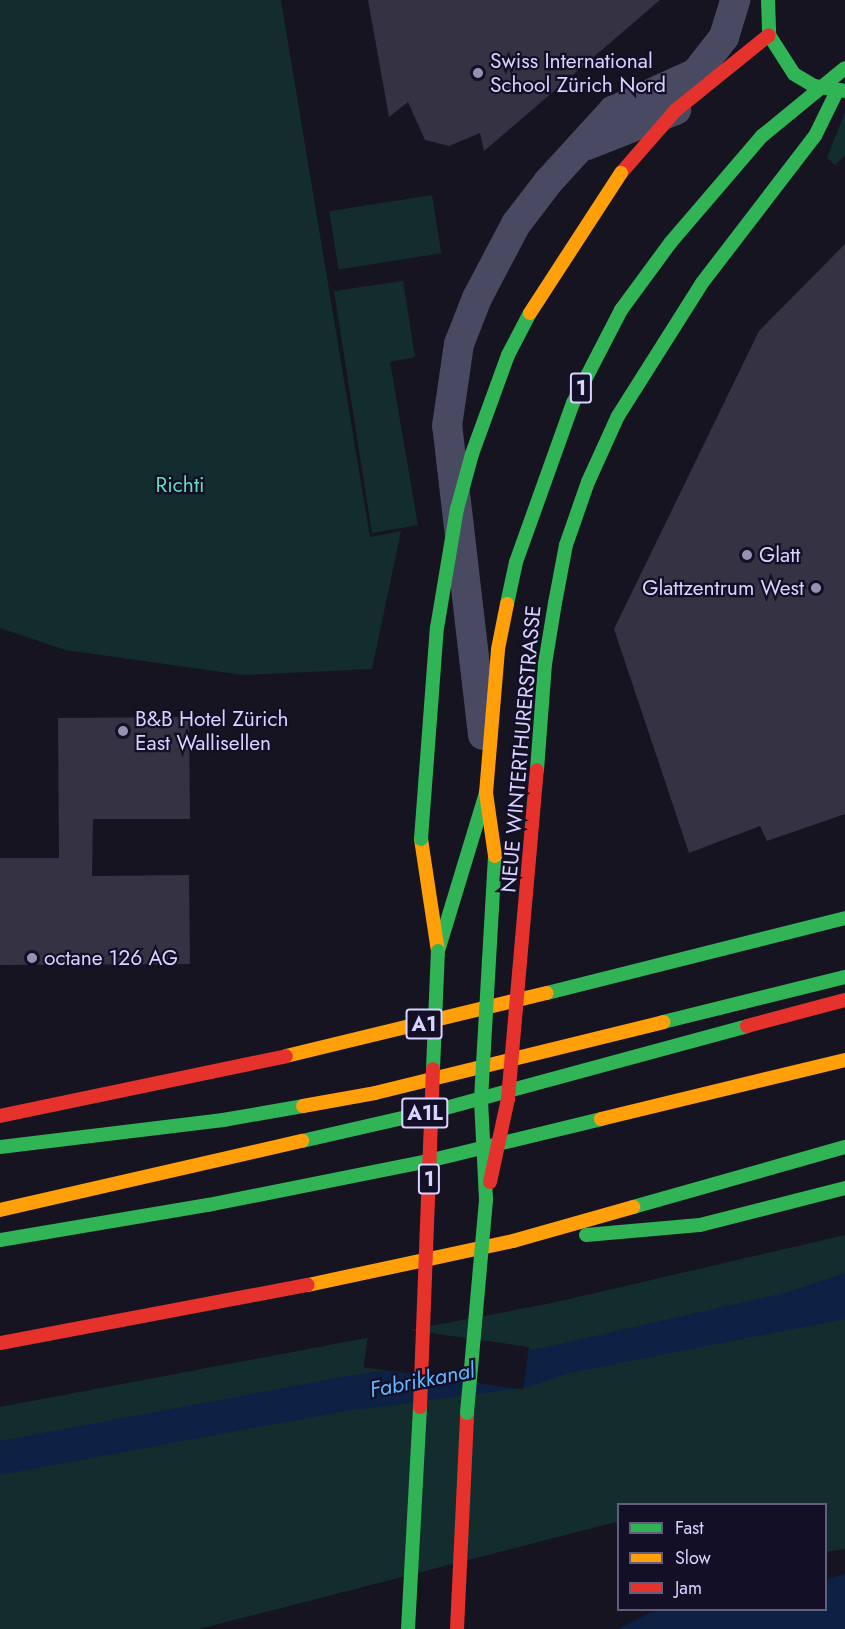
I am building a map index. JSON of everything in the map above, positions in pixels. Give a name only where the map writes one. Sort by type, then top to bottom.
[{"type":"main road","name":"NEUE WINTERTHURERSTRASSE","points":[[768,0],[769,35],[779,56],[794,74],[814,86],[841,91]]},
{"type":"main road","name":"NEUE WINTERTHURERSTRASSE","points":[[408,1629],[438,951],[421,839],[437,628],[457,509],[472,454],[508,355],[568,248],[621,173],[676,110],[769,35]]},
{"type":"main road","name":"NEUE WINTERTHURERSTRASSE","points":[[438,951],[486,793],[498,649],[516,562],[573,403],[621,310],[710,193],[762,136],[845,68]]},
{"type":"main road","name":"NEUE WINTERTHURERSTRASSE","points":[[457,1629],[467,1413],[486,1199],[508,1099],[526,931],[545,664],[566,545],[588,482],[618,417],[668,333],[815,136],[830,100],[841,91]]},
{"type":"main road","name":"NEUE WINTERTHURERSTRASSE","points":[[486,793],[495,855],[481,1099],[486,1199]]},
{"type":"main road","name":"A1","points":[[0,1116],[359,1040],[845,918]]},
{"type":"main road","points":[[0,1147],[222,1120],[375,1093],[845,977]]},
{"type":"main road","name":"A1L","points":[[0,1210],[115,1187],[442,1109],[845,1000]]},
{"type":"main road","name":"A1L","points":[[0,1240],[208,1205],[428,1161],[845,1060]]},
{"type":"main road","points":[[0,1343],[257,1296],[513,1241],[845,1147]]},
{"type":"main road","points":[[513,1241],[700,1225],[845,1188]]},
{"type":"street","points":[[508,840],[486,758],[447,426],[450,389],[459,344],[489,274],[516,224],[549,181],[582,148],[613,111],[696,73],[724,37],[735,0]]},
{"type":"street","points":[[582,148],[676,110]]},
{"type":"green space","name":"Richti","points":[[0,0],[281,0],[370,537],[401,531],[372,669],[243,675],[65,650],[0,628]]},
{"type":"green space","points":[[845,112],[845,155],[835,165],[827,158]]},
{"type":"green space","points":[[432,195],[441,253],[339,270],[329,211]]},
{"type":"green space","points":[[403,281],[415,357],[390,362],[418,525],[372,533],[334,291]]},
{"type":"green space","points":[[845,1235],[845,1549],[827,1552],[827,1503],[617,1503],[617,1528],[616,1522],[199,1629],[0,1629],[0,1407],[552,1303]]},
{"type":"water","name":"Fabrikkanal","points":[[845,1273],[845,1319],[569,1373],[529,1387],[340,1412],[0,1475],[0,1441],[353,1375],[542,1348],[788,1292]]},
{"type":"water","points":[[845,1574],[845,1629],[618,1629],[654,1611],[827,1611],[827,1579]]},
{"type":"pier","points":[[370,1325],[529,1347],[523,1390],[364,1367]]},
{"type":"building","name":"Swiss International School Zürich Nord","points":[[368,0],[660,0],[484,151],[480,133],[449,146],[425,140],[408,102],[389,117]]},
{"type":"building","name":"Glatt","points":[[845,244],[845,814],[767,841],[760,826],[689,853],[614,629],[759,331]]},
{"type":"building","points":[[189,717],[190,819],[93,819],[92,876],[189,875],[190,964],[0,965],[0,858],[59,858],[58,718]]},
{"type":"traffic: fast","points":[[768,0],[769,35],[794,74],[814,86],[845,91]]},
{"type":"traffic: fast","points":[[507,604],[516,562],[573,403],[621,310],[671,242],[762,136],[845,68]]},
{"type":"traffic: fast","points":[[555,603],[566,545],[588,482],[618,416],[702,283],[815,136],[837,91]]},
{"type":"traffic: fast","points":[[421,839],[437,628],[457,509],[472,454],[508,355],[530,313]]},
{"type":"traffic: fast","points":[[537,770],[545,664],[555,603]]},
{"type":"traffic: fast","points":[[438,951],[486,793]]},
{"type":"traffic: fast","points":[[467,1413],[486,1199],[481,1099],[495,856]]},
{"type":"traffic: fast","points":[[547,993],[845,918]]},
{"type":"traffic: fast","points":[[433,1069],[438,951]]},
{"type":"traffic: fast","points":[[663,1022],[845,977]]},
{"type":"traffic: fast","points":[[302,1141],[442,1109],[747,1026]]},
{"type":"traffic: fast","points":[[0,1147],[223,1120],[303,1106]]},
{"type":"traffic: fast","points":[[0,1240],[208,1205],[428,1161],[601,1119]]},
{"type":"traffic: fast","points":[[633,1207],[845,1147]]},
{"type":"traffic: fast","points":[[586,1235],[700,1225],[845,1188]]},
{"type":"traffic: fast","points":[[408,1629],[420,1407]]},
{"type":"traffic: slow","points":[[530,313],[621,173]]},
{"type":"traffic: slow","points":[[495,856],[486,793],[498,649],[507,604]]},
{"type":"traffic: slow","points":[[421,839],[438,951]]},
{"type":"traffic: slow","points":[[286,1056],[547,993]]},
{"type":"traffic: slow","points":[[303,1106],[375,1093],[663,1022]]},
{"type":"traffic: slow","points":[[601,1119],[845,1060]]},
{"type":"traffic: slow","points":[[0,1210],[302,1141]]},
{"type":"traffic: slow","points":[[308,1285],[513,1241],[633,1207]]},
{"type":"traffic: jam","points":[[621,173],[676,110],[769,35]]},
{"type":"traffic: jam","points":[[490,1182],[508,1099],[537,770]]},
{"type":"traffic: jam","points":[[747,1026],[845,1000]]},
{"type":"traffic: jam","points":[[0,1116],[286,1056]]},
{"type":"traffic: jam","points":[[420,1407],[433,1069]]},
{"type":"traffic: jam","points":[[0,1343],[308,1285]]},
{"type":"traffic: jam","points":[[457,1629],[467,1413]]},
{"type":"place","name":"Swiss International School Zürich Nord","points":[[478,73]]},
{"type":"place","name":"Glatt","points":[[747,555]]},
{"type":"place","name":"Glattzentrum West","points":[[816,588]]},
{"type":"place","name":"B&B Hotel Zürich East Wallisellen","points":[[123,731]]},
{"type":"place","name":"octane 126 AG","points":[[32,958]]}]
